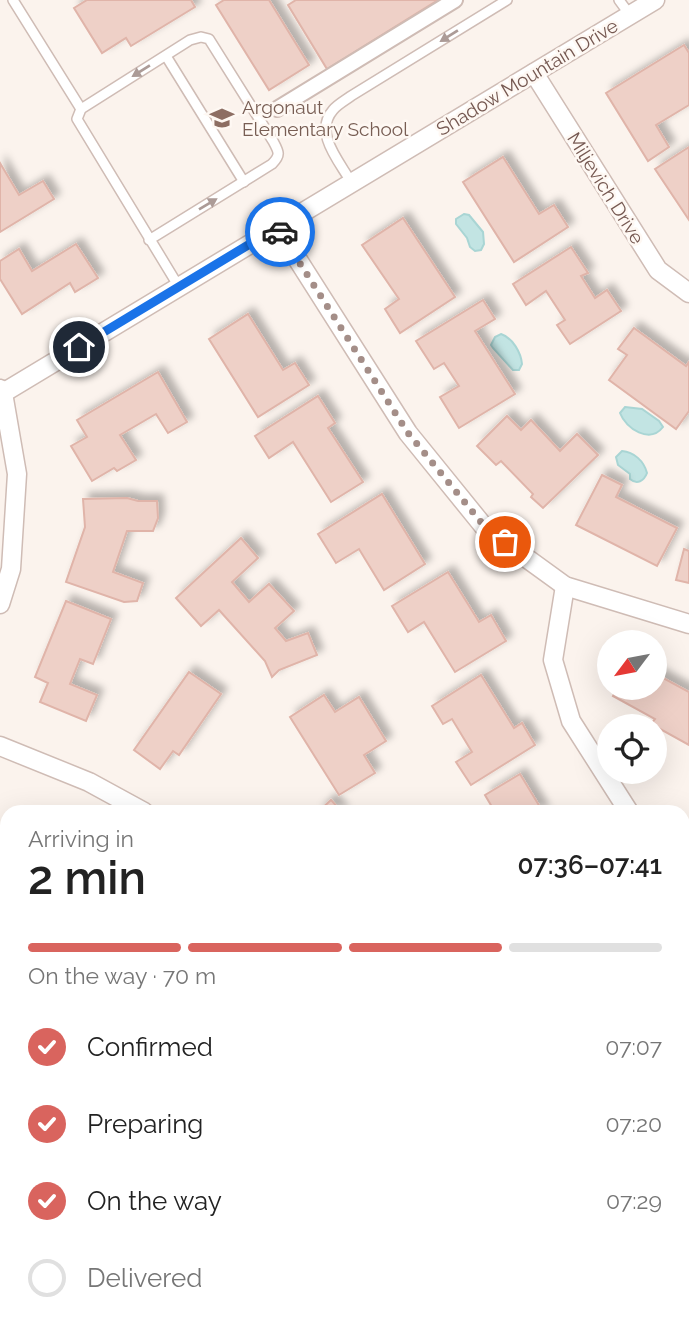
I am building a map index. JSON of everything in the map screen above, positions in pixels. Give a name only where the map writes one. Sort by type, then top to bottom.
[{"type":"street","points":[[277,109],[455,0]]},
{"type":"street","name":"Shadow Mountain Drive","points":[[1,391],[655,0]]},
{"type":"street","name":"Miljevich Drive","points":[[534,72],[658,270],[689,293]]},
{"type":"street","points":[[278,227],[408,433],[485,527],[565,586],[689,624]]},
{"type":"street","points":[[0,604],[12,569],[17,474],[1,391]]},
{"type":"street","points":[[565,586],[553,660],[571,721],[625,805]]},
{"type":"street","points":[[0,746],[89,782],[131,805]]},
{"type":"lane","points":[[13,0],[81,109]]},
{"type":"lane","points":[[351,182],[327,140],[325,124],[333,110],[351,96],[507,0]]},
{"type":"lane","points":[[619,0],[630,15]]},
{"type":"lane","points":[[149,240],[278,159],[279,150],[209,39],[201,37],[190,40],[81,109],[77,120],[149,240],[179,287]]},
{"type":"lane","points":[[166,56],[244,182]]},
{"type":"water","points":[[464,214],[469,215],[483,232],[484,244],[481,250],[475,251],[470,247],[467,238],[456,224],[456,219]]},
{"type":"water","points":[[501,334],[513,342],[520,355],[522,364],[519,370],[513,370],[491,345],[495,337]]},
{"type":"water","points":[[625,407],[642,409],[663,427],[652,434],[633,429],[620,413]]},
{"type":"water","points":[[622,451],[634,455],[644,465],[647,473],[642,480],[633,481],[630,474],[618,465],[616,457]]},
{"type":"building","points":[[87,0],[191,0],[195,7],[131,46],[126,38],[102,53],[74,8]]},
{"type":"building","points":[[224,0],[269,0],[309,65],[269,90],[216,5]]},
{"type":"building","points":[[296,0],[438,0],[327,69],[288,5]]},
{"type":"building","points":[[684,45],[689,53],[689,105],[656,125],[669,147],[648,161],[606,93]]},
{"type":"building","points":[[689,147],[689,220],[655,169]]},
{"type":"building","points":[[503,157],[539,214],[554,205],[568,227],[514,262],[463,182]]},
{"type":"building","points":[[0,163],[19,195],[43,181],[54,199],[0,232]]},
{"type":"building","points":[[403,218],[455,297],[400,333],[385,309],[399,299],[362,245]]},
{"type":"building","points":[[76,244],[98,278],[75,292],[70,283],[22,314],[0,279],[0,261],[19,249],[32,271]]},
{"type":"building","points":[[571,247],[588,273],[581,276],[595,298],[607,290],[621,311],[570,344],[557,325],[565,320],[546,291],[526,305],[513,284]]},
{"type":"building","points":[[483,300],[495,319],[475,331],[515,394],[459,428],[440,397],[459,386],[444,363],[434,369],[416,341]]},
{"type":"building","points":[[248,314],[283,370],[295,363],[309,385],[258,417],[209,339]]},
{"type":"building","points":[[634,328],[686,366],[689,362],[689,411],[676,429],[609,380],[627,355],[618,349]]},
{"type":"building","points":[[158,372],[187,422],[168,433],[156,414],[120,435],[136,460],[117,471],[114,468],[92,481],[71,446],[87,437],[77,420]]},
{"type":"building","points":[[318,396],[335,423],[328,428],[363,482],[331,502],[293,442],[269,458],[255,436]]},
{"type":"building","points":[[507,416],[521,430],[531,420],[560,451],[577,434],[598,455],[543,508],[501,461],[496,465],[477,446]]},
{"type":"building","points":[[602,475],[622,485],[616,497],[677,528],[657,566],[576,525]]},
{"type":"building","points":[[382,494],[425,564],[384,590],[359,549],[336,563],[318,534]]},
{"type":"building","points":[[127,498],[157,501],[158,518],[153,531],[127,531],[113,572],[143,583],[137,601],[124,602],[66,582],[85,527],[83,499]]},
{"type":"building","points":[[241,538],[258,558],[232,582],[249,602],[269,584],[294,611],[275,628],[286,641],[308,633],[317,655],[279,670],[272,677],[265,661],[219,610],[201,626],[176,598]]},
{"type":"building","points":[[684,549],[689,551],[689,583],[676,580]]},
{"type":"building","points":[[448,572],[479,622],[491,615],[506,641],[455,672],[424,622],[408,632],[392,606]]},
{"type":"building","points":[[66,601],[111,619],[93,664],[80,659],[70,684],[97,695],[86,721],[40,702],[48,683],[35,677]]},
{"type":"building","points":[[189,672],[221,694],[179,755],[173,751],[160,769],[134,750]]},
{"type":"building","points":[[481,675],[514,728],[522,723],[535,745],[471,785],[456,762],[472,752],[452,719],[443,724],[432,706]]},
{"type":"building","points":[[667,680],[689,692],[689,745],[667,733],[667,714],[646,714],[620,700],[667,700]]},
{"type":"building","points":[[324,695],[335,712],[359,697],[386,741],[364,755],[375,773],[339,795],[290,717]]},
{"type":"building","points":[[520,774],[539,805],[491,805],[485,795]]},
{"type":"way so far","points":[[280,232],[408,433],[485,527],[505,542]]},
{"type":"place","name":"Argonaut Elementary School","points":[[222,118]]},
{"type":"route","points":[[79,347],[278,227],[280,232]]}]
